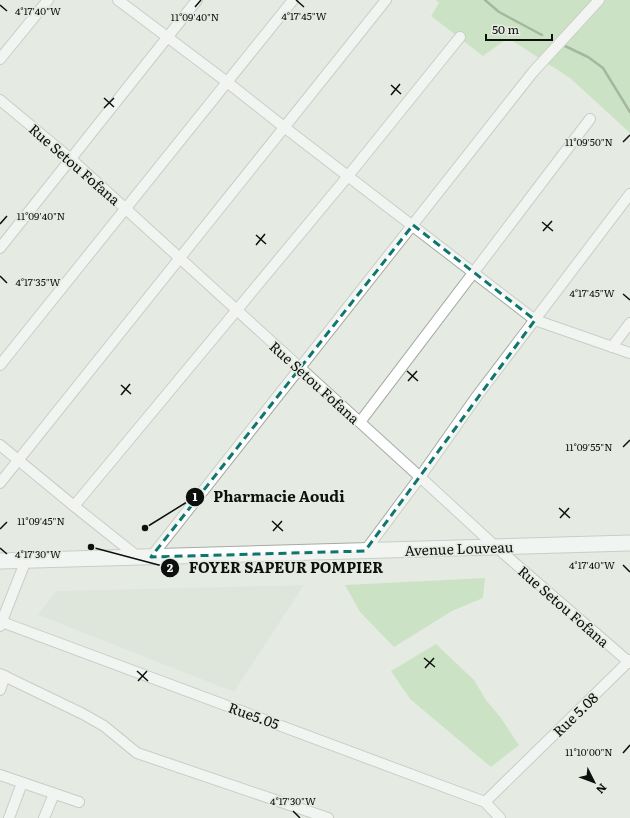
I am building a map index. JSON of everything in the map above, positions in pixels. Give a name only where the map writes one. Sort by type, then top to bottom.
[{"type":"main road","name":"Avenue Louveau","points":[[0,561],[630,543]]},
{"type":"street","points":[[0,59],[48,0]]},
{"type":"street","points":[[118,0],[227,82],[535,320],[630,353]]},
{"type":"street","points":[[0,248],[198,0]]},
{"type":"street","points":[[0,365],[293,0]]},
{"type":"street","points":[[0,483],[386,0]]},
{"type":"street","points":[[0,445],[74,506],[145,557],[300,368],[533,72],[599,0]]},
{"type":"street","points":[[74,506],[348,176],[460,37]]},
{"type":"street","name":"Rue Setou Fofana","points":[[0,100],[71,159],[126,208],[494,546],[630,661]]},
{"type":"street","points":[[360,422],[590,119]]},
{"type":"street","points":[[365,551],[420,477],[477,396],[630,194]]},
{"type":"street","points":[[612,347],[630,323]]},
{"type":"street","points":[[1,624],[26,560]]},
{"type":"street","name":"Rue5.05","points":[[1,624],[485,802],[500,818]]},
{"type":"street","name":"Rue 5.08","points":[[485,802],[630,661]]},
{"type":"street","points":[[0,690],[3,675],[83,714],[104,726],[138,753],[328,818]]},
{"type":"street","points":[[0,775],[79,802]]},
{"type":"street","points":[[10,818],[22,783]]},
{"type":"street","points":[[44,818],[54,794]]},
{"type":"highlighted area","points":[[413,225],[535,320],[365,551],[151,557]]},
{"type":"shaded area","points":[[304,585],[234,692],[38,615],[56,591]]},
{"type":"green space","points":[[436,0],[630,0],[630,133],[570,78],[508,38],[483,56],[431,16],[439,3]]},
{"type":"green space","points":[[485,578],[483,598],[452,611],[394,647],[360,612],[345,585]]},
{"type":"green space","points":[[436,644],[474,680],[486,700],[501,718],[519,745],[491,767],[410,699],[391,671]]},
{"type":"waterway","points":[[485,0],[499,12],[542,35]]},
{"type":"waterway","points":[[565,46],[588,57],[603,68],[630,112]]},
{"type":"place","name":"Pharmacie Aoudi","points":[[145,528]]},
{"type":"place","name":"FOYER SAPEUR POMPIER","points":[[91,547]]}]
